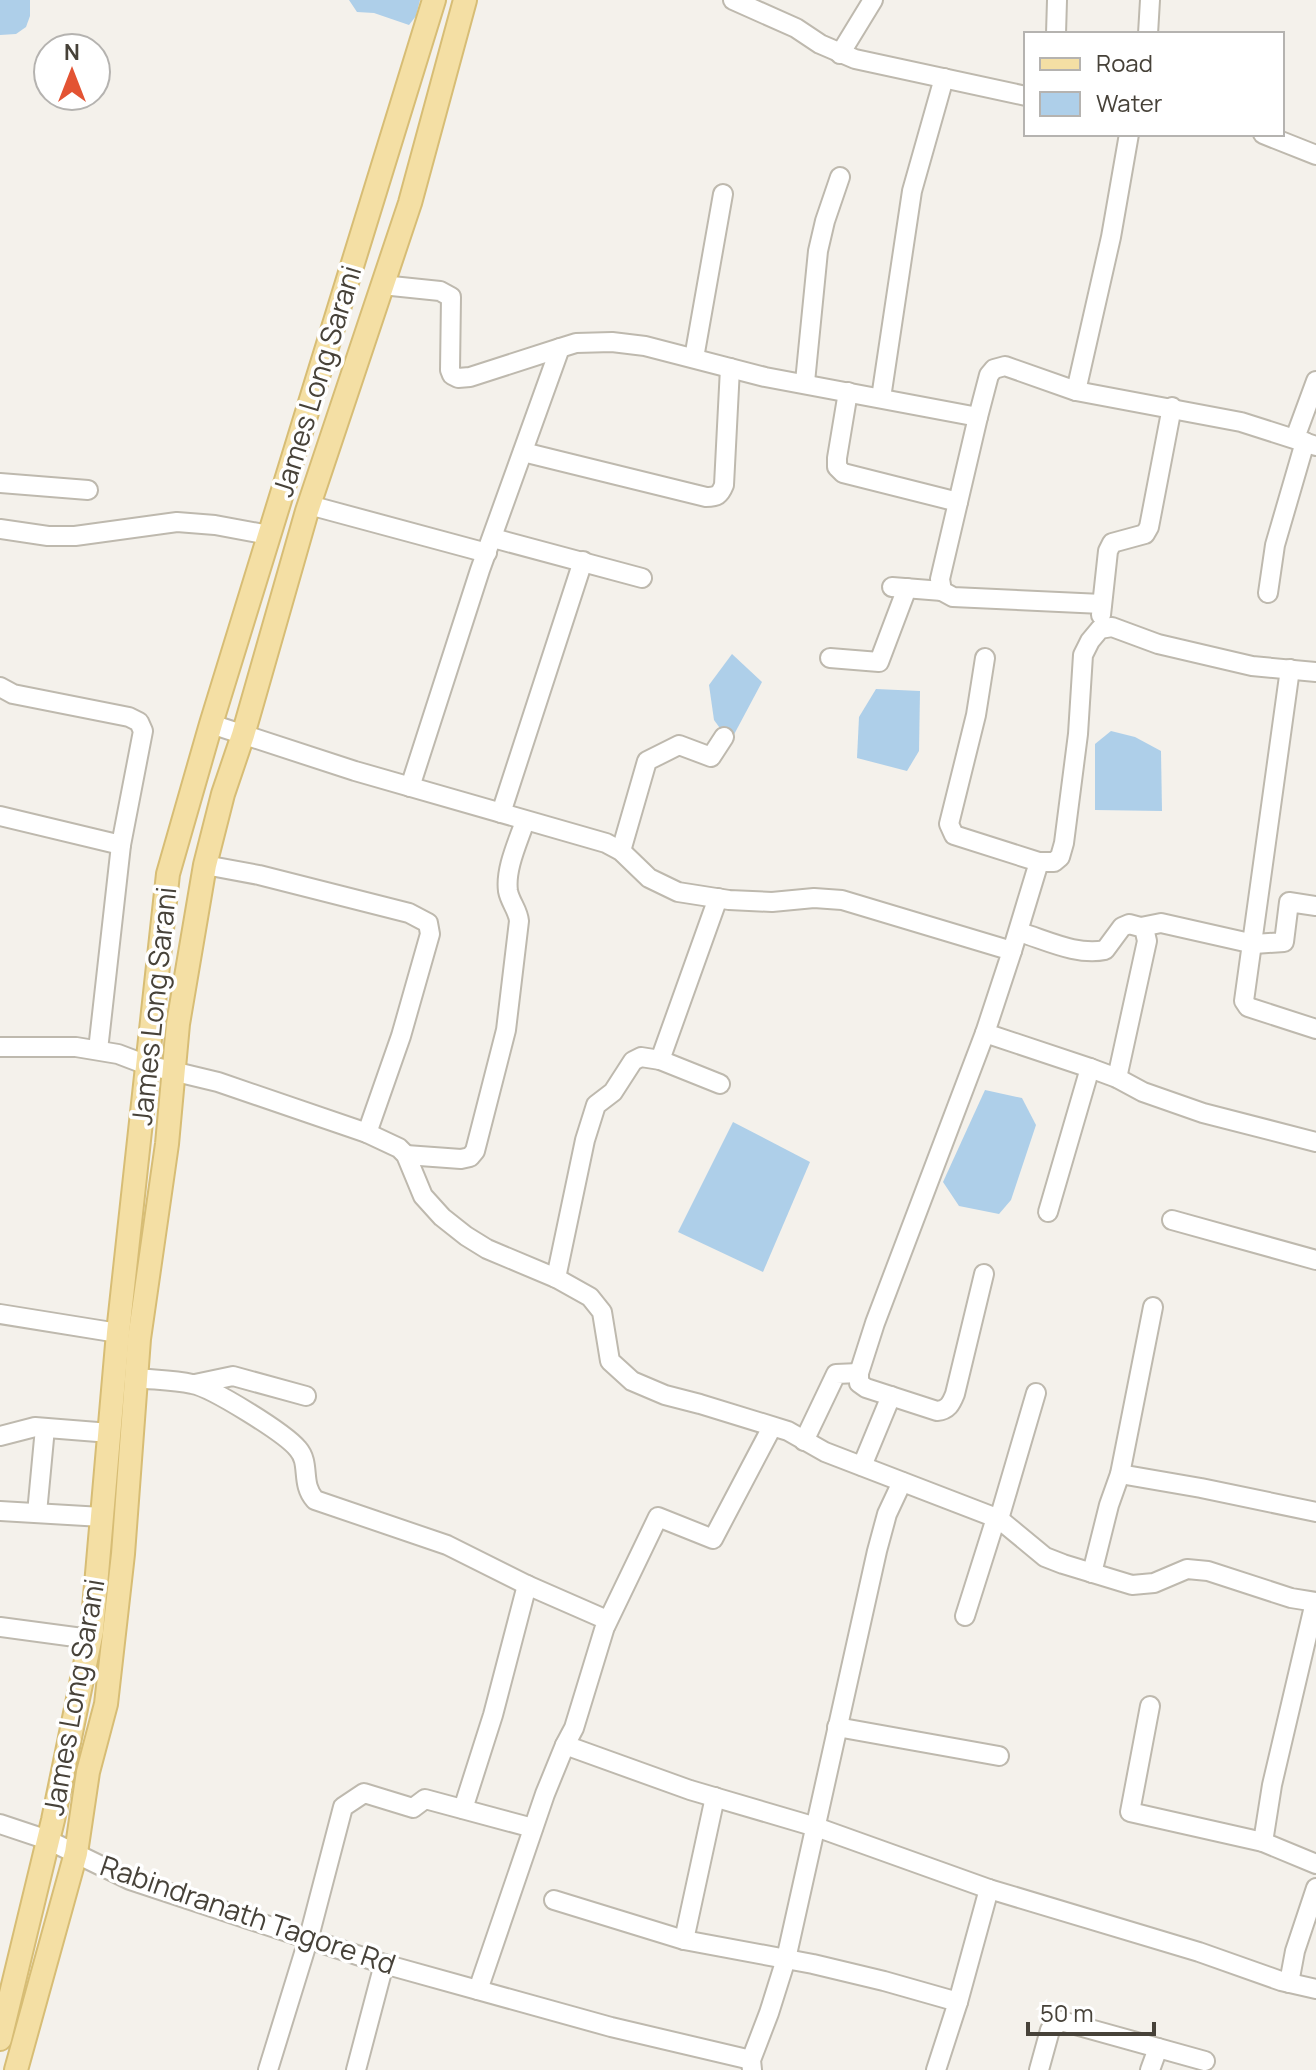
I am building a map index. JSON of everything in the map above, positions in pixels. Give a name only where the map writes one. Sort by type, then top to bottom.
[{"type":"main road","name":"James Long Sarani","points":[[0,2037],[48,1840],[90,1639],[118,1333],[168,874],[211,724],[434,0]]},
{"type":"main road","points":[[16,2070],[76,1853],[88,1772],[106,1704],[126,1519],[139,1339],[167,1144],[178,1024],[205,865],[223,794],[309,505],[410,203],[465,0]]},
{"type":"main road","points":[[356,253],[384,276]]},
{"type":"main road","points":[[102,1516],[126,1519]]},
{"type":"main road","points":[[0,2037],[23,2045]]},
{"type":"street","points":[[840,54],[873,0]]},
{"type":"street","points":[[1056,32],[1057,0]]},
{"type":"street","points":[[1148,32],[1150,0]]},
{"type":"street","points":[[744,2],[840,54],[1024,96]]},
{"type":"street","points":[[881,398],[912,191],[944,78]]},
{"type":"street","points":[[1076,391],[1111,237],[1129,136]]},
{"type":"street","points":[[1268,136],[1316,155]]},
{"type":"street","points":[[805,382],[818,251],[840,177]]},
{"type":"street","points":[[694,358],[723,194]]},
{"type":"street","points":[[384,276],[440,291],[451,297],[450,370],[458,378],[470,377],[576,343],[612,342],[645,346],[730,368],[978,417]]},
{"type":"street","points":[[410,787],[490,545],[560,348]]},
{"type":"street","points":[[942,591],[940,579],[958,502],[989,375],[994,369],[1005,366],[1076,391],[1241,422],[1306,442]]},
{"type":"street","points":[[523,452],[715,497],[724,485],[730,368]]},
{"type":"street","points":[[1268,593],[1275,545],[1306,442],[1316,381]]},
{"type":"street","points":[[848,392],[837,467],[843,473],[958,502]]},
{"type":"street","points":[[985,658],[950,831],[954,835],[1039,862],[1054,862],[1060,857],[1064,843],[1078,734],[1083,655],[1100,629],[1108,551],[1112,543],[1145,534],[1149,527],[1172,407]]},
{"type":"street","points":[[0,483],[88,490]]},
{"type":"street","points":[[309,505],[490,545],[583,561],[642,578]]},
{"type":"street","points":[[0,529],[48,536],[75,536],[177,522],[269,535]]},
{"type":"street","points":[[501,813],[583,561]]},
{"type":"street","points":[[830,658],[879,662],[900,588],[942,591],[953,597],[1102,604]]},
{"type":"street","points":[[1100,629],[1112,627],[1158,644],[1231,661],[1316,672]]},
{"type":"street","points":[[1290,669],[1244,1001],[1248,1007],[1316,1029]]},
{"type":"street","points":[[0,687],[13,694],[129,717],[139,722],[143,731],[121,845],[98,1050]]},
{"type":"street","points":[[211,724],[410,787],[579,834],[621,851],[649,878],[678,892],[772,902],[814,898],[842,900],[1012,951]]},
{"type":"street","points":[[621,851],[647,761],[679,745],[711,757],[724,737]]},
{"type":"street","points":[[0,816],[121,845]]},
{"type":"street","points":[[406,1155],[461,1159],[470,1157],[475,1151],[506,1030],[519,921],[518,912],[509,897],[508,877],[525,821]]},
{"type":"street","points":[[984,1274],[951,1404],[945,1410],[937,1411],[859,1383],[859,1373],[890,1281],[985,1033],[1039,862]]},
{"type":"street","points":[[205,865],[259,875],[409,913],[428,923],[430,934],[401,1036],[367,1133]]},
{"type":"street","points":[[660,1060],[718,898]]},
{"type":"street","points":[[1019,932],[1094,952],[1105,950],[1122,927],[1129,924],[1141,927],[1161,923],[1254,944],[1284,942],[1289,902],[1316,906]]},
{"type":"street","points":[[1117,1078],[1147,941],[1141,927]]},
{"type":"street","points":[[985,1033],[1090,1068],[1143,1092],[1203,1113],[1316,1142]]},
{"type":"street","points":[[0,1047],[98,1050],[218,1082],[367,1133],[399,1148],[406,1155],[423,1196],[442,1217],[487,1249],[556,1278],[590,1297],[602,1312],[610,1361],[632,1381],[665,1395],[788,1431],[825,1452],[997,1519],[1045,1557],[1132,1585],[1154,1583],[1187,1569],[1208,1571],[1291,1598],[1315,1602],[1272,1785],[1263,1842]]},
{"type":"street","points":[[556,1278],[582,1153],[596,1105],[620,1084],[633,1061],[651,1056],[720,1084]]},
{"type":"street","points":[[1048,1212],[1090,1068]]},
{"type":"street","points":[[1172,1220],[1316,1260]]},
{"type":"street","points":[[1092,1573],[1120,1474],[1153,1307]]},
{"type":"street","points":[[0,1314],[118,1333]]},
{"type":"street","points":[[804,1441],[836,1374],[859,1373]]},
{"type":"street","points":[[136,1378],[195,1384],[233,1376],[306,1396]]},
{"type":"street","points":[[195,1384],[240,1409],[299,1450],[304,1459],[308,1492],[315,1500],[447,1545],[607,1620],[606,1625]]},
{"type":"street","points":[[965,1616],[1036,1393]]},
{"type":"street","points":[[862,1466],[891,1396]]},
{"type":"street","points":[[478,1990],[533,1828],[574,1728],[606,1625],[658,1517],[713,1539],[772,1427]]},
{"type":"street","points":[[37,1513],[45,1428]]},
{"type":"street","points":[[0,1436],[23,1429],[45,1428],[110,1433]]},
{"type":"street","points":[[1120,1474],[1316,1512]]},
{"type":"street","points":[[751,2065],[786,1959],[877,1551],[887,1514],[902,1482]]},
{"type":"street","points":[[0,1511],[102,1516]]},
{"type":"street","points":[[463,1809],[493,1715],[527,1585]]},
{"type":"street","points":[[0,1627],[90,1639]]},
{"type":"street","points":[[1150,1706],[1130,1812],[1263,1842],[1316,1864]]},
{"type":"street","points":[[837,1727],[999,1756]]},
{"type":"street","points":[[565,1745],[715,1797],[816,1827],[989,1889],[1316,1989]]},
{"type":"street","points":[[268,2070],[309,1937],[343,1807],[364,1793],[413,1808],[425,1799],[533,1828]]},
{"type":"street","points":[[684,1940],[715,1797]]},
{"type":"street","name":"Rabindranath Tagore Rd","points":[[0,1824],[48,1840],[130,1880],[384,1964],[751,2065]]},
{"type":"street","points":[[1289,1983],[1295,1951],[1316,1888]]},
{"type":"street","points":[[936,2070],[989,1889]]},
{"type":"street","points":[[554,1900],[684,1940],[884,1981],[958,2002]]},
{"type":"street","points":[[356,2070],[384,1964]]},
{"type":"street","points":[[1039,2070],[1050,2030],[1061,2021],[1205,2061]]},
{"type":"street","points":[[1150,2070],[1158,2048]]},
{"type":"water","points":[[0,0],[30,0],[26,27],[16,34],[0,35]]},
{"type":"water","points":[[349,0],[420,0],[416,16],[409,25],[374,13],[357,12]]},
{"type":"water","points":[[732,654],[762,682],[730,742],[714,720],[709,685]]},
{"type":"water","points":[[876,689],[920,691],[919,751],[907,771],[857,758],[859,717]]},
{"type":"water","points":[[1111,731],[1135,737],[1161,751],[1162,811],[1095,810],[1095,744]]},
{"type":"water","points":[[985,1090],[1022,1098],[1036,1125],[1011,1200],[999,1214],[959,1206],[943,1182]]},
{"type":"water","points":[[733,1122],[810,1162],[763,1272],[678,1232]]}]
